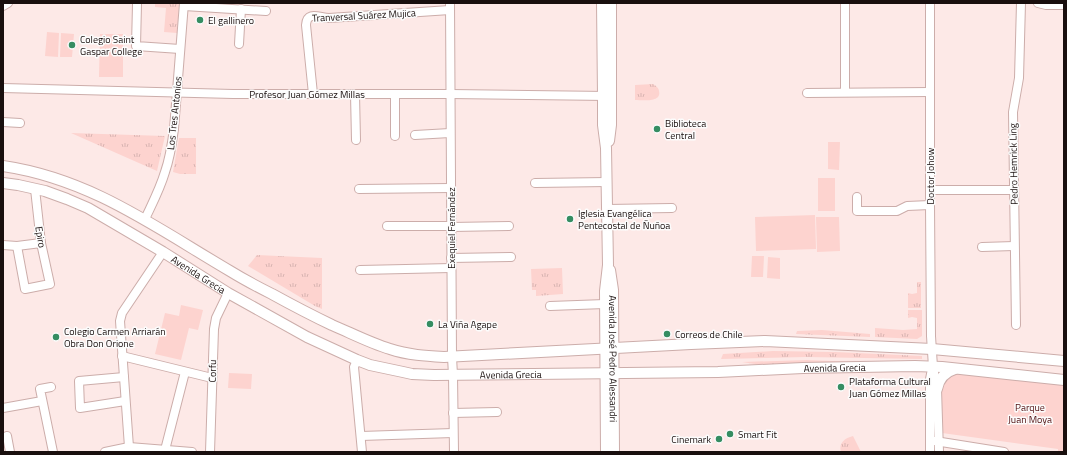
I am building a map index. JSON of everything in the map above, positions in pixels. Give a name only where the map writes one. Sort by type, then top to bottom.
[{"type":"main road","name":"Avenida José Pedro Alessandri","points":[[602,3],[607,96]]},
{"type":"main road","name":"Avenida José Pedro Alessandri","points":[[609,349],[605,304],[608,265],[606,148],[603,125],[607,96],[611,3]]},
{"type":"main road","name":"Avenida Grecia","points":[[3,166],[39,173],[71,183],[101,195],[145,219],[239,276],[313,316],[364,340],[390,350],[430,356],[452,357],[765,341],[932,349],[1064,361]]},
{"type":"main road","name":"Avenida Grecia","points":[[3,183],[56,194],[88,208],[163,252],[228,293],[307,336],[370,365],[412,374],[453,375],[718,372],[870,366],[933,366],[1064,380]]},
{"type":"main road","name":"Avenida José Pedro Alessandri","points":[[606,452],[609,349],[613,290],[612,278],[608,265]]},
{"type":"main road","points":[[937,389],[943,376],[947,372],[955,369]]},
{"type":"main road","name":"Avenida José Pedro Alessandri","points":[[609,373],[614,452]]},
{"type":"street","points":[[3,6],[8,3]]},
{"type":"street","points":[[844,92],[845,3]]},
{"type":"street","name":"Doctor Johow","points":[[930,3],[930,206],[933,366]]},
{"type":"street","name":"Pedro Hemrick Ling","points":[[1016,325],[1013,112],[1019,78],[1020,3]]},
{"type":"street","points":[[1038,3],[1064,6]]},
{"type":"street","points":[[137,4],[136,46],[180,49]]},
{"type":"street","points":[[184,5],[266,11]]},
{"type":"street","name":"Los Tres Antonios","points":[[145,219],[168,164],[173,138],[184,5]]},
{"type":"street","name":"Exequiel Fernández","points":[[450,7],[451,268],[454,452]]},
{"type":"street","name":"Tranversal Suárez Mujica","points":[[313,94],[306,25],[308,18],[314,16],[329,18],[450,7]]},
{"type":"street","points":[[239,44],[241,9]]},
{"type":"street","name":"Profesor Juan Gómez Millas","points":[[3,88],[313,94],[607,96]]},
{"type":"street","points":[[807,93],[930,92]]},
{"type":"street","points":[[355,94],[356,140]]},
{"type":"street","points":[[395,94],[395,136]]},
{"type":"street","points":[[3,122],[20,123]]},
{"type":"street","points":[[415,135],[450,133]]},
{"type":"street","points":[[535,183],[607,182]]},
{"type":"street","points":[[359,189],[451,188]]},
{"type":"street","name":"Epiro","points":[[17,246],[25,288],[50,284],[41,243],[35,189]]},
{"type":"street","points":[[930,190],[1014,190]]},
{"type":"street","points":[[857,197],[857,210],[897,211],[907,206],[930,206]]},
{"type":"street","points":[[607,209],[672,208]]},
{"type":"street","points":[[387,226],[510,226]]},
{"type":"street","points":[[3,245],[17,246],[41,243]]},
{"type":"street","points":[[982,247],[1014,246]]},
{"type":"street","points":[[129,447],[120,321],[122,313],[163,252]]},
{"type":"street","points":[[451,258],[511,257]]},
{"type":"street","points":[[360,270],[451,268]]},
{"type":"street","name":"Corfu","points":[[210,452],[214,329],[216,318],[228,293]]},
{"type":"street","points":[[550,306],[605,304]]},
{"type":"street","points":[[122,356],[212,378]]},
{"type":"street","points":[[357,360],[354,367],[362,452]]},
{"type":"street","points":[[930,452],[934,441],[937,389],[933,366]]},
{"type":"street","points":[[933,366],[930,379],[934,441],[939,452]]},
{"type":"street","points":[[165,450],[185,372]]},
{"type":"street","points":[[124,377],[79,381],[80,408],[126,401]]},
{"type":"street","points":[[51,387],[40,389],[53,452]]},
{"type":"street","points":[[3,408],[42,401]]},
{"type":"street","points":[[453,413],[497,412]]},
{"type":"street","points":[[361,436],[453,433]]},
{"type":"street","points":[[7,436],[10,452]]},
{"type":"street","points":[[934,441],[1004,452]]},
{"type":"street","points":[[105,452],[129,447],[192,452]]},
{"type":"green space","points":[[155,3],[179,3],[177,33],[164,32],[166,8],[155,7]]},
{"type":"green space","points":[[47,32],[59,33],[58,57],[45,56]]},
{"type":"green space","points":[[61,33],[74,34],[72,57],[60,57]]},
{"type":"green space","points":[[100,34],[123,34],[123,77],[99,77]]},
{"type":"green space","points":[[653,84],[659,90],[658,97],[651,100],[635,100],[635,85]]},
{"type":"green space","points":[[71,133],[165,136],[157,171]]},
{"type":"green space","points":[[179,138],[196,138],[196,174],[180,174],[173,172]]},
{"type":"green space","points":[[828,142],[840,142],[839,170],[828,169]]},
{"type":"green space","points":[[818,178],[835,178],[835,211],[818,211]]},
{"type":"green space","points":[[815,215],[816,249],[756,251],[755,217]]},
{"type":"green space","points":[[816,217],[839,217],[840,251],[817,252]]},
{"type":"green space","points":[[257,255],[322,258],[322,309],[248,266]]},
{"type":"green space","points":[[752,256],[764,256],[763,277],[751,277]]},
{"type":"green space","points":[[768,257],[780,258],[780,279],[767,278]]},
{"type":"green space","points":[[562,268],[563,294],[536,296],[536,290],[532,290],[531,269]]},
{"type":"green space","points":[[917,282],[921,282],[921,308],[908,308],[908,293],[917,293]]},
{"type":"green space","points":[[181,305],[203,310],[198,330],[189,328],[181,360],[155,354],[165,313],[179,316]]},
{"type":"green space","points":[[908,310],[922,310],[922,336],[917,339],[875,337],[875,328],[903,330],[917,329],[917,318],[908,318]]},
{"type":"green space","points":[[822,330],[870,334],[870,337],[796,334],[797,331]]},
{"type":"green space","points":[[773,351],[922,356],[922,359],[806,357],[721,359],[723,354]]},
{"type":"green space","points":[[807,360],[857,362],[785,366],[742,362]]},
{"type":"green space","name":"Parque Juan Moya","points":[[951,372],[1064,383],[1064,452],[1058,452],[1058,449],[942,433],[942,382]]},
{"type":"green space","points":[[229,373],[252,374],[251,389],[228,388]]},
{"type":"green space","points":[[853,436],[861,452],[841,452],[840,446],[843,441]]},
{"type":"place","name":"El gallinero","points":[[200,20]]},
{"type":"place","name":"Colegio Saint Gaspar College","points":[[72,45]]},
{"type":"place","name":"Biblioteca Central","points":[[657,129]]},
{"type":"place","name":"Iglesia Evangélica Pentecostal de Ñuñoa","points":[[570,219]]},
{"type":"place","name":"La Viña Agape","points":[[430,324]]},
{"type":"place","name":"Correos de Chile","points":[[667,334]]},
{"type":"place","name":"Colegio Carmen Arriarán Obra Don Orione","points":[[56,337]]},
{"type":"place","name":"Plataforma Cultural Juan Gómez Millas","points":[[841,387]]},
{"type":"place","name":"Smart Fit","points":[[730,434]]},
{"type":"place","name":"Cinemark","points":[[719,439]]}]
